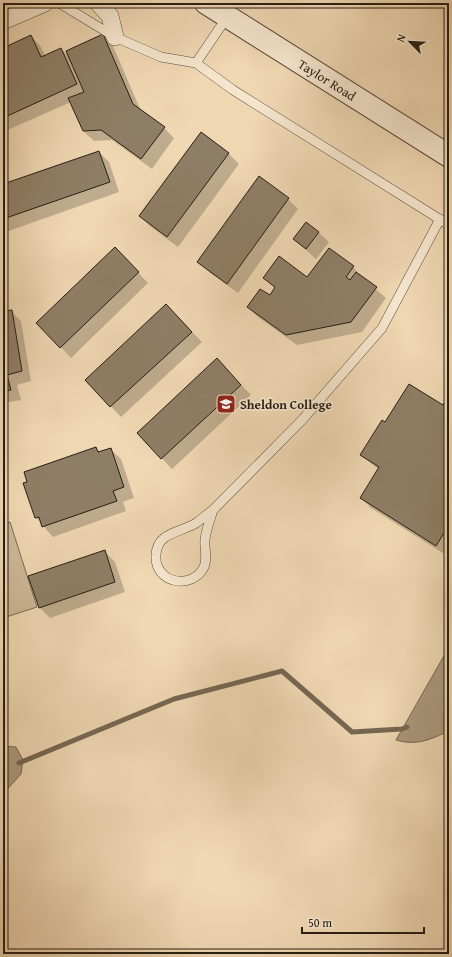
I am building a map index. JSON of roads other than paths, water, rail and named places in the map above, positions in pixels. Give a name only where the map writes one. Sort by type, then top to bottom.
[{"type":"street","points":[[3,20],[45,3]]},
{"type":"street","points":[[98,3],[110,16],[115,37]]},
{"type":"street","name":"Taylor Road","points":[[206,3],[449,156]]},
{"type":"lane","points":[[60,3],[89,23],[115,37],[161,57],[196,63],[232,90],[449,225]]},
{"type":"lane","points":[[196,63],[227,17]]},
{"type":"lane","points":[[213,510],[205,540],[205,566],[193,579],[177,582],[169,579],[163,574],[157,563],[156,550],[159,542],[165,536],[196,523],[213,510],[303,419],[382,328],[440,220]]},
{"type":"waterway","points":[[19,763],[174,699],[282,671],[352,732],[402,729],[407,727]]},
{"type":"place","name":"Sheldon College","points":[[226,404]]}]
